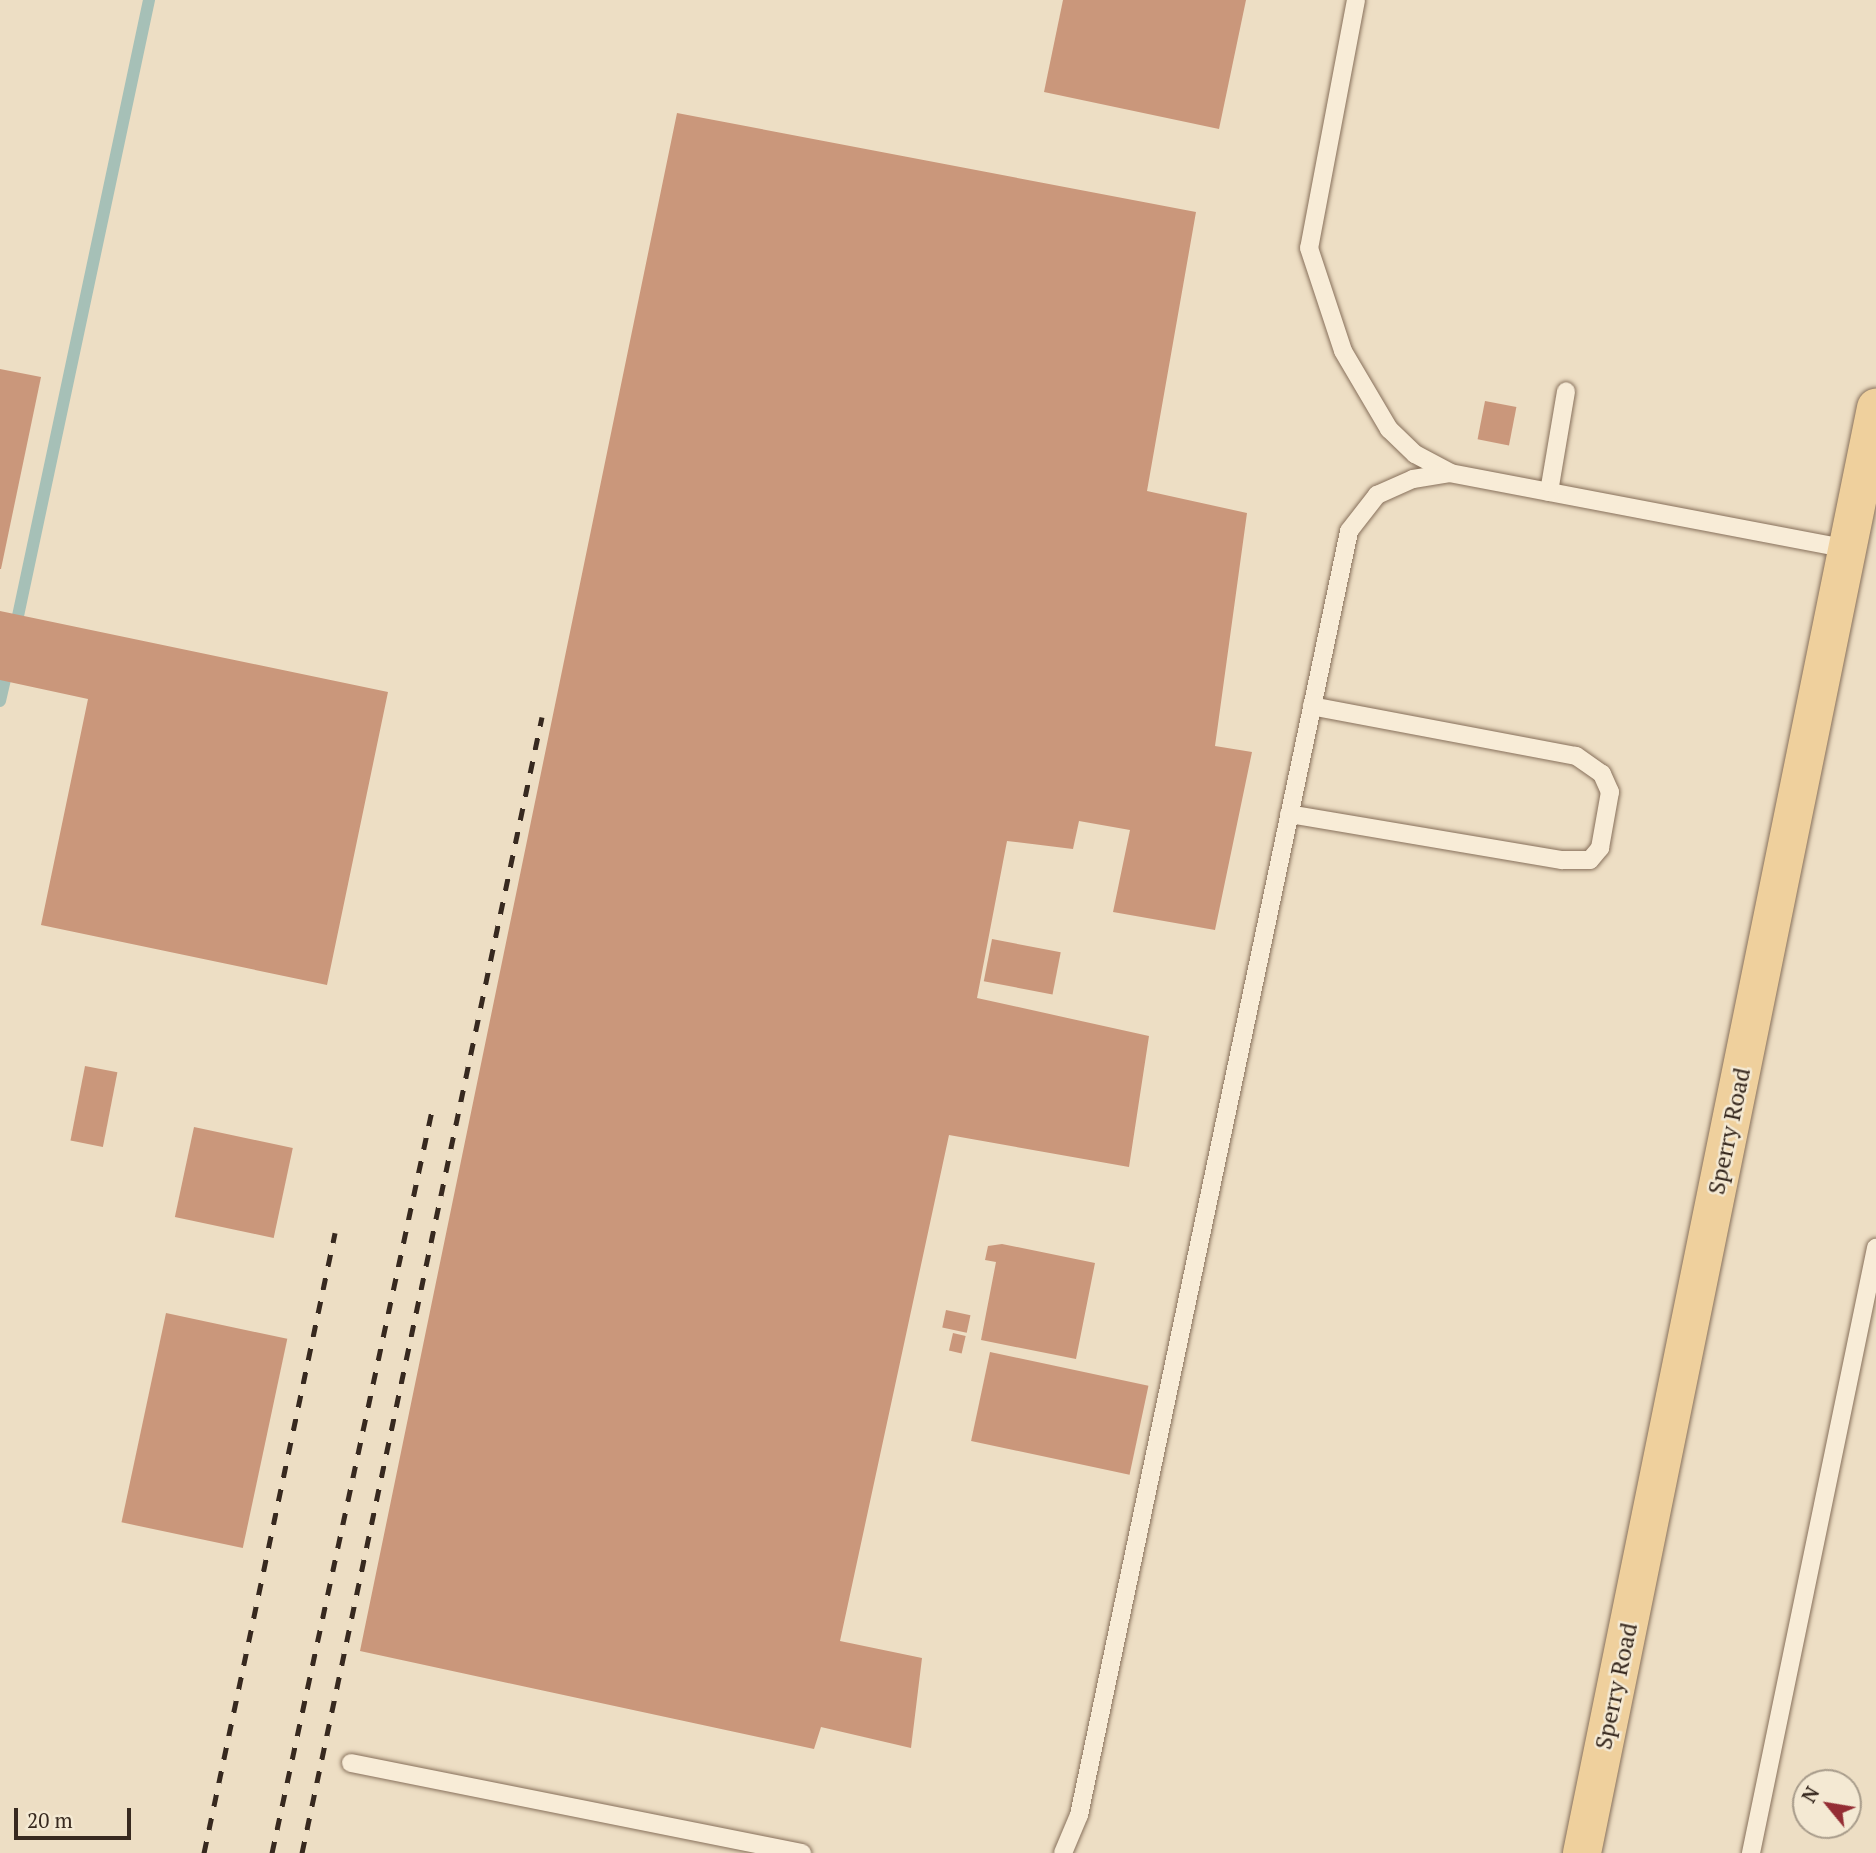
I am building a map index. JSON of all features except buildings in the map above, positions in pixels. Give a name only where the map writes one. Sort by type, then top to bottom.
[{"type":"main road","name":"Sperry Road","points":[[1581,1853],[1876,408]]},
{"type":"lane","points":[[1356,0],[1309,248],[1343,351],[1389,429],[1415,454],[1450,473],[1847,549]]},
{"type":"lane","points":[[1549,492],[1566,391]]},
{"type":"lane","points":[[1063,1853],[1079,1815],[1349,531],[1377,495],[1413,479],[1450,473]]},
{"type":"lane","points":[[1289,814],[1562,860],[1590,860],[1600,848],[1610,792],[1602,774],[1576,755],[1312,706]]},
{"type":"lane","points":[[1751,1853],[1876,1248]]},
{"type":"lane","points":[[351,1763],[802,1853]]},
{"type":"waterway","points":[[15,630],[149,0]]},
{"type":"waterway","points":[[0,701],[8,665]]},
{"type":"railway","points":[[302,1853],[542,717]]},
{"type":"railway","points":[[272,1853],[433,1106]]},
{"type":"railway","points":[[204,1853],[335,1233]]}]
